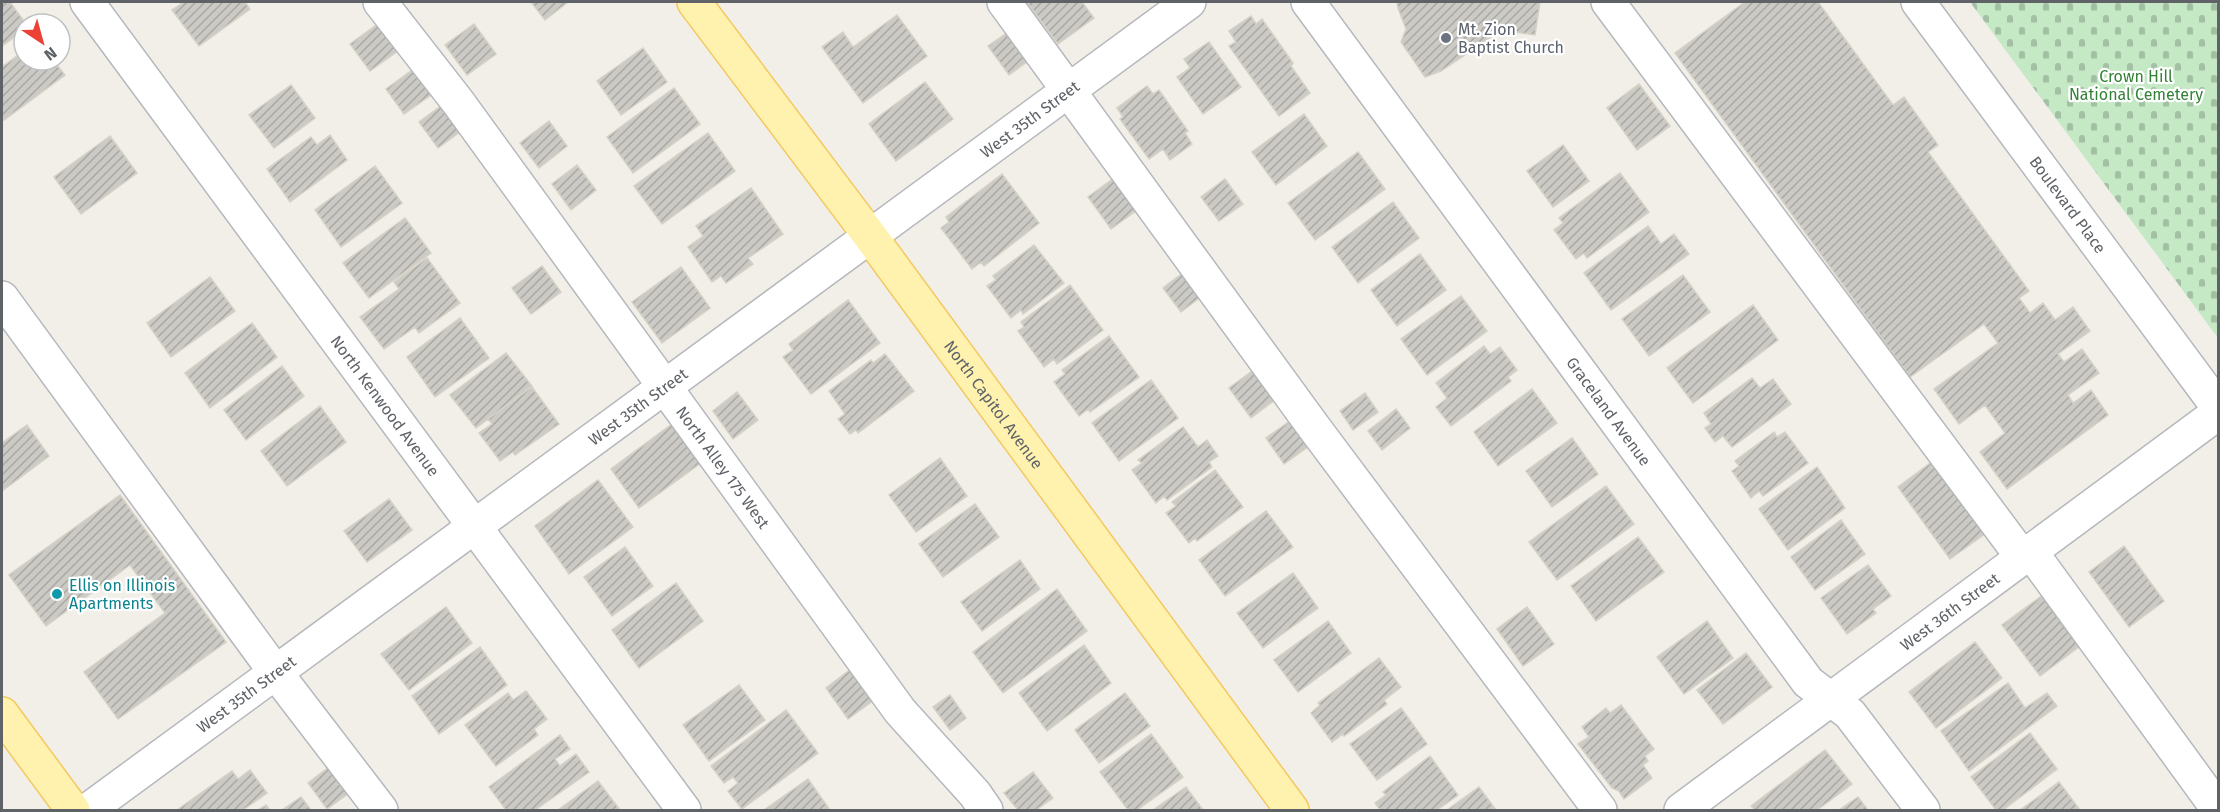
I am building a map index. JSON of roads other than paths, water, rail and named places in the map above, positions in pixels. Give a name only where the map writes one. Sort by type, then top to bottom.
[{"type":"main road","name":"North Capitol Avenue","points":[[694,2],[870,236],[1292,810]]},
{"type":"main road","points":[[2,714],[73,810]]},
{"type":"street","name":"North Kenwood Avenue","points":[[87,2],[476,525],[684,810]]},
{"type":"street","name":"North Alley 175 West","points":[[380,2],[458,102],[900,711],[975,794],[986,810]]},
{"type":"street","points":[[1004,2],[1313,426],[1600,810]]},
{"type":"street","name":"West 35th Street","points":[[88,810],[1189,2]]},
{"type":"street","name":"Graceland Avenue","points":[[1308,2],[1808,682],[1850,714],[1860,725],[1923,810]]},
{"type":"street","points":[[1608,2],[2218,809]]},
{"type":"street","name":"Boulevard Place","points":[[1918,2],[2218,407]]},
{"type":"street","points":[[2,298],[276,673],[381,810]]},
{"type":"street","name":"West 36th Street","points":[[1681,810],[2218,413]]},
{"type":"place","name":"Mt. Zion Baptist Church","points":[[1446,38]]},
{"type":"place","name":"Ellis on Illinois Apartments","points":[[57,594]]},
{"type":"park label","name":"Crown Hill National Cemetery","points":[[2136,85]]}]
